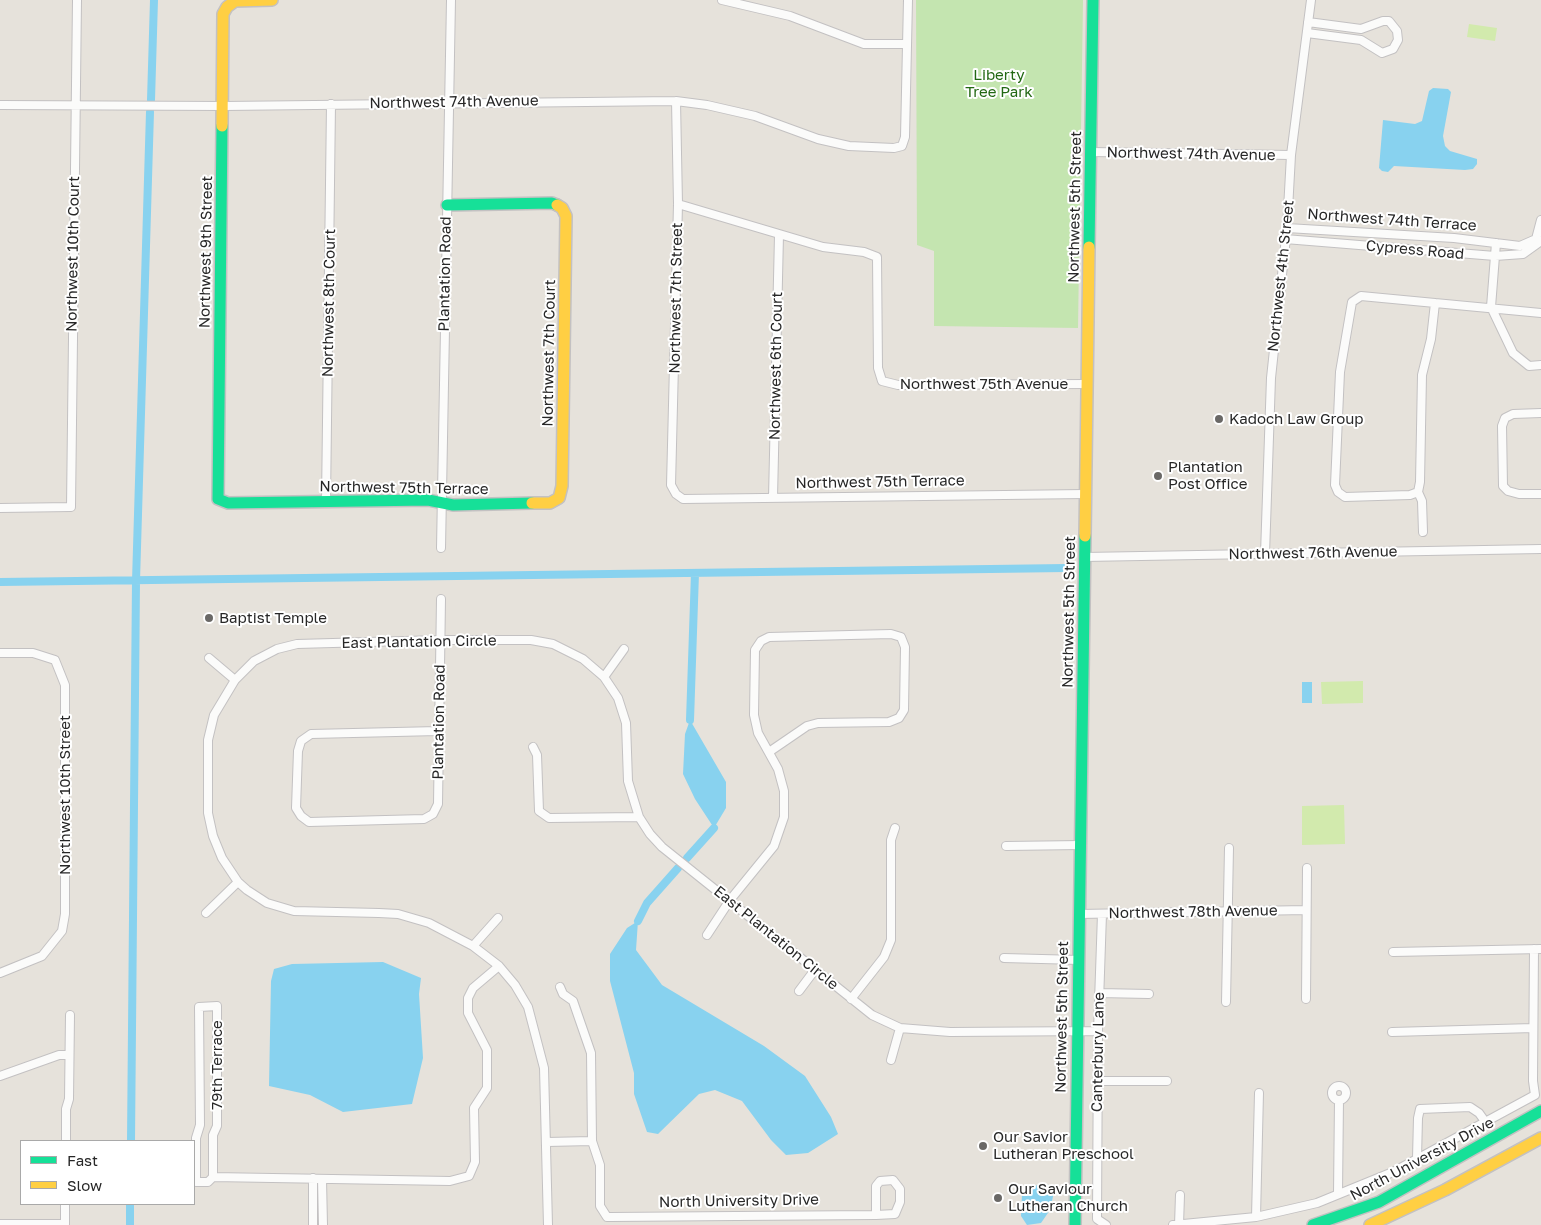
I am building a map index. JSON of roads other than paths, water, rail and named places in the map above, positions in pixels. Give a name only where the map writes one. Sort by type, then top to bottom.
[{"type":"street","name":"Northwest 10th Court","points":[[0,508],[71,507],[77,0]]},
{"type":"street","name":"Northwest 9th Street","points":[[218,499],[216,491],[224,106],[223,14],[227,6],[235,1],[272,0]]},
{"type":"street","name":"Plantation Road","points":[[441,548],[451,0]]},
{"type":"street","points":[[722,0],[790,16],[864,44],[906,44],[908,0]]},
{"type":"street","name":"Northwest 5th Street","points":[[1075,1225],[1093,0]]},
{"type":"street","name":"Northwest 4th Street","points":[[1264,554],[1270,378],[1285,239],[1291,155],[1311,0]]},
{"type":"street","points":[[1307,33],[1361,40],[1382,53],[1393,49],[1398,40],[1397,30],[1389,21],[1383,21],[1362,29],[1308,22]]},
{"type":"street","name":"Northwest 74th Avenue","points":[[0,105],[224,106],[448,102],[676,101],[707,105],[755,116],[818,139],[849,146],[894,148],[902,146],[905,137],[906,44]]},
{"type":"street","name":"Northwest 7th Street","points":[[676,101],[678,204],[671,485],[676,494]]},
{"type":"street","name":"Northwest 8th Court","points":[[326,501],[332,104]]},
{"type":"street","name":"Northwest 74th Avenue","points":[[1091,152],[1291,155]]},
{"type":"street","name":"Northwest 7th Court","points":[[447,205],[552,204],[562,208],[566,216],[562,486],[559,498]]},
{"type":"street","points":[[678,204],[719,214],[779,235]]},
{"type":"street","points":[[1541,220],[1536,239],[1520,246],[1496,243],[1490,307],[1513,353],[1529,366],[1541,365]]},
{"type":"street","name":"Northwest 74th Terrace","points":[[1286,228],[1454,238],[1496,243]]},
{"type":"street","name":"Northwest 75th Avenue","points":[[779,235],[823,247],[864,252],[877,257],[878,368],[882,381],[898,385],[1087,384]]},
{"type":"street","name":"Northwest 6th Court","points":[[773,498],[779,235]]},
{"type":"street","name":"Cypress Road","points":[[1285,239],[1495,256],[1523,254],[1541,241]]},
{"type":"street","points":[[1418,492],[1410,495],[1345,497],[1338,492],[1335,484],[1340,372],[1348,315],[1352,302],[1361,296],[1541,312]]},
{"type":"street","points":[[1423,532],[1422,501],[1418,492],[1420,482],[1422,376],[1431,339],[1435,303]]},
{"type":"street","points":[[1541,413],[1513,414],[1505,418],[1502,426],[1503,486],[1508,491],[1518,494],[1541,494]]},
{"type":"street","name":"Northwest 75th Terrace","points":[[676,494],[683,499],[1085,494]]},
{"type":"street","name":"Northwest 75th Terrace","points":[[218,499],[228,503],[326,501],[442,502],[453,505],[550,504],[559,498]]},
{"type":"street","name":"Northwest 76th Avenue","points":[[1084,557],[1541,549]]},
{"type":"street","name":"Plantation Road","points":[[438,731],[311,734],[301,742],[298,751],[296,808],[301,816],[309,822],[424,819],[433,814],[438,804],[442,599]]},
{"type":"street","points":[[707,936],[730,900],[774,846],[784,817],[784,791],[778,769],[758,733],[754,715],[755,650],[761,641],[769,637],[891,634],[900,637],[905,647],[904,710],[899,718],[890,722],[818,723],[807,726],[769,752]]},
{"type":"street","name":"East Plantation Circle","points":[[548,1225],[544,1068],[537,1033],[528,1007],[515,985],[499,966],[473,946],[445,929],[398,914],[307,912],[280,908],[256,897],[238,882],[222,858],[213,836],[208,813],[208,740],[214,715],[235,680],[254,662],[277,649],[297,644],[440,640],[531,640],[552,644],[584,659],[604,677],[618,698],[626,723],[628,781],[638,817],[662,847],[730,900],[814,971],[872,1014],[900,1028],[950,1032],[1098,1031]]},
{"type":"street","points":[[604,677],[624,649]]},
{"type":"street","name":"Northwest 10th Street","points":[[0,653],[33,653],[55,660],[65,685],[65,914],[62,931],[42,956],[0,973]]},
{"type":"street","points":[[209,658],[235,680]]},
{"type":"street","points":[[533,747],[537,755],[539,811],[549,818],[638,817]]},
{"type":"street","points":[[851,999],[884,956],[891,940],[892,840],[895,828]]},
{"type":"street","points":[[1006,846],[1081,845]]},
{"type":"street","points":[[1226,1002],[1229,848]]},
{"type":"street","points":[[1306,999],[1307,868]]},
{"type":"street","points":[[206,913],[238,882]]},
{"type":"street","name":"Northwest 78th Avenue","points":[[1079,914],[1306,910]]},
{"type":"street","name":"Canterbury Lane","points":[[1102,914],[1097,1081],[1097,1219],[1106,1225]]},
{"type":"street","points":[[473,946],[498,918]]},
{"type":"street","points":[[1173,1225],[1256,1217],[1317,1203],[1393,1172],[1484,1120],[1535,1094],[1532,1081],[1537,949],[1393,952]]},
{"type":"street","points":[[1004,958],[1079,960]]},
{"type":"street","points":[[213,1177],[450,1181],[469,1176],[475,1162],[474,1108],[487,1088],[487,1050],[468,1013],[468,998],[473,988],[499,966]]},
{"type":"street","points":[[799,991],[814,971]]},
{"type":"street","points":[[547,1142],[592,1141],[591,1053],[573,1001],[563,994],[560,987]]},
{"type":"street","points":[[1099,994],[1149,994]]},
{"type":"street","name":"79th Terrace","points":[[217,1006],[217,1126],[213,1135],[213,1177],[208,1182],[196,1182],[196,1138],[200,1125],[199,1007],[217,1006]]},
{"type":"street","points":[[66,1140],[66,1109],[69,1099],[70,1015]]},
{"type":"street","points":[[891,1060],[900,1028]]},
{"type":"street","points":[[1392,1032],[1533,1028]]},
{"type":"street","points":[[0,1076],[58,1055],[69,1055]]},
{"type":"street","points":[[1097,1081],[1167,1081]]},
{"type":"street","points":[[1256,1217],[1259,1093]]},
{"type":"street","points":[[1338,1194],[1339,1100]]},
{"type":"street","points":[[1417,1158],[1420,1109],[1470,1107],[1479,1113],[1484,1120]]},
{"type":"street","name":"North University Drive","points":[[1317,1225],[1380,1202],[1541,1111]]},
{"type":"street","points":[[1370,1225],[1446,1190],[1541,1138]]},
{"type":"street","name":"North University Drive","points":[[592,1141],[600,1165],[600,1206],[603,1214],[610,1218],[876,1215],[895,1214],[900,1202],[900,1189],[893,1180],[880,1181],[876,1186],[876,1215]]},
{"type":"street","points":[[313,1178],[313,1225]]},
{"type":"street","points":[[322,1179],[323,1225]]},
{"type":"street","points":[[1180,1194],[1180,1225]]},
{"type":"street","points":[[0,1224],[65,1224],[65,1205]]},
{"type":"water","points":[[1433,88],[1448,89],[1451,92],[1443,136],[1445,146],[1450,151],[1477,159],[1477,164],[1473,169],[1465,170],[1394,166],[1388,172],[1382,171],[1379,168],[1383,120],[1415,124],[1422,121],[1429,91]]},
{"type":"water","points":[[1302,682],[1312,682],[1312,703],[1302,703]]},
{"type":"water","points":[[690,720],[726,782],[726,808],[714,828],[695,799],[683,774],[685,734]]},
{"type":"water","points":[[638,921],[636,950],[662,985],[764,1046],[805,1076],[831,1117],[838,1134],[808,1153],[786,1155],[771,1140],[742,1101],[715,1090],[699,1094],[658,1134],[647,1132],[634,1094],[634,1073],[610,981],[610,954],[627,928]]},
{"type":"water","points":[[383,962],[421,978],[419,994],[423,1058],[412,1104],[343,1112],[310,1095],[269,1086],[271,981],[274,969],[292,964]]},
{"type":"water","points":[[1044,1183],[1050,1186],[1054,1192],[1050,1210],[1041,1223],[1027,1225],[1021,1216],[1022,1194],[1025,1189]]},
{"type":"waterway","points":[[151,100],[154,0]]},
{"type":"waterway","points":[[131,1140],[136,581],[150,112]]},
{"type":"waterway","points":[[0,582],[1066,568]]},
{"type":"waterway","points":[[690,720],[695,573]]},
{"type":"waterway","points":[[687,858],[714,828]]},
{"type":"waterway","points":[[638,921],[647,903],[678,868]]},
{"type":"waterway","points":[[130,1205],[130,1225]]},
{"type":"place","name":"Kadoch Law Group","points":[[1219,419]]},
{"type":"place","name":"Plantation Post Office","points":[[1158,476]]},
{"type":"place","name":"Baptist Temple","points":[[209,618]]},
{"type":"place","name":"Our Savior Lutheran Preschool","points":[[983,1146]]},
{"type":"place","name":"Our Saviour Lutheran Church","points":[[998,1198]]},
{"type":"park label","name":"Liberty Tree Park","points":[[999,84]]}]
